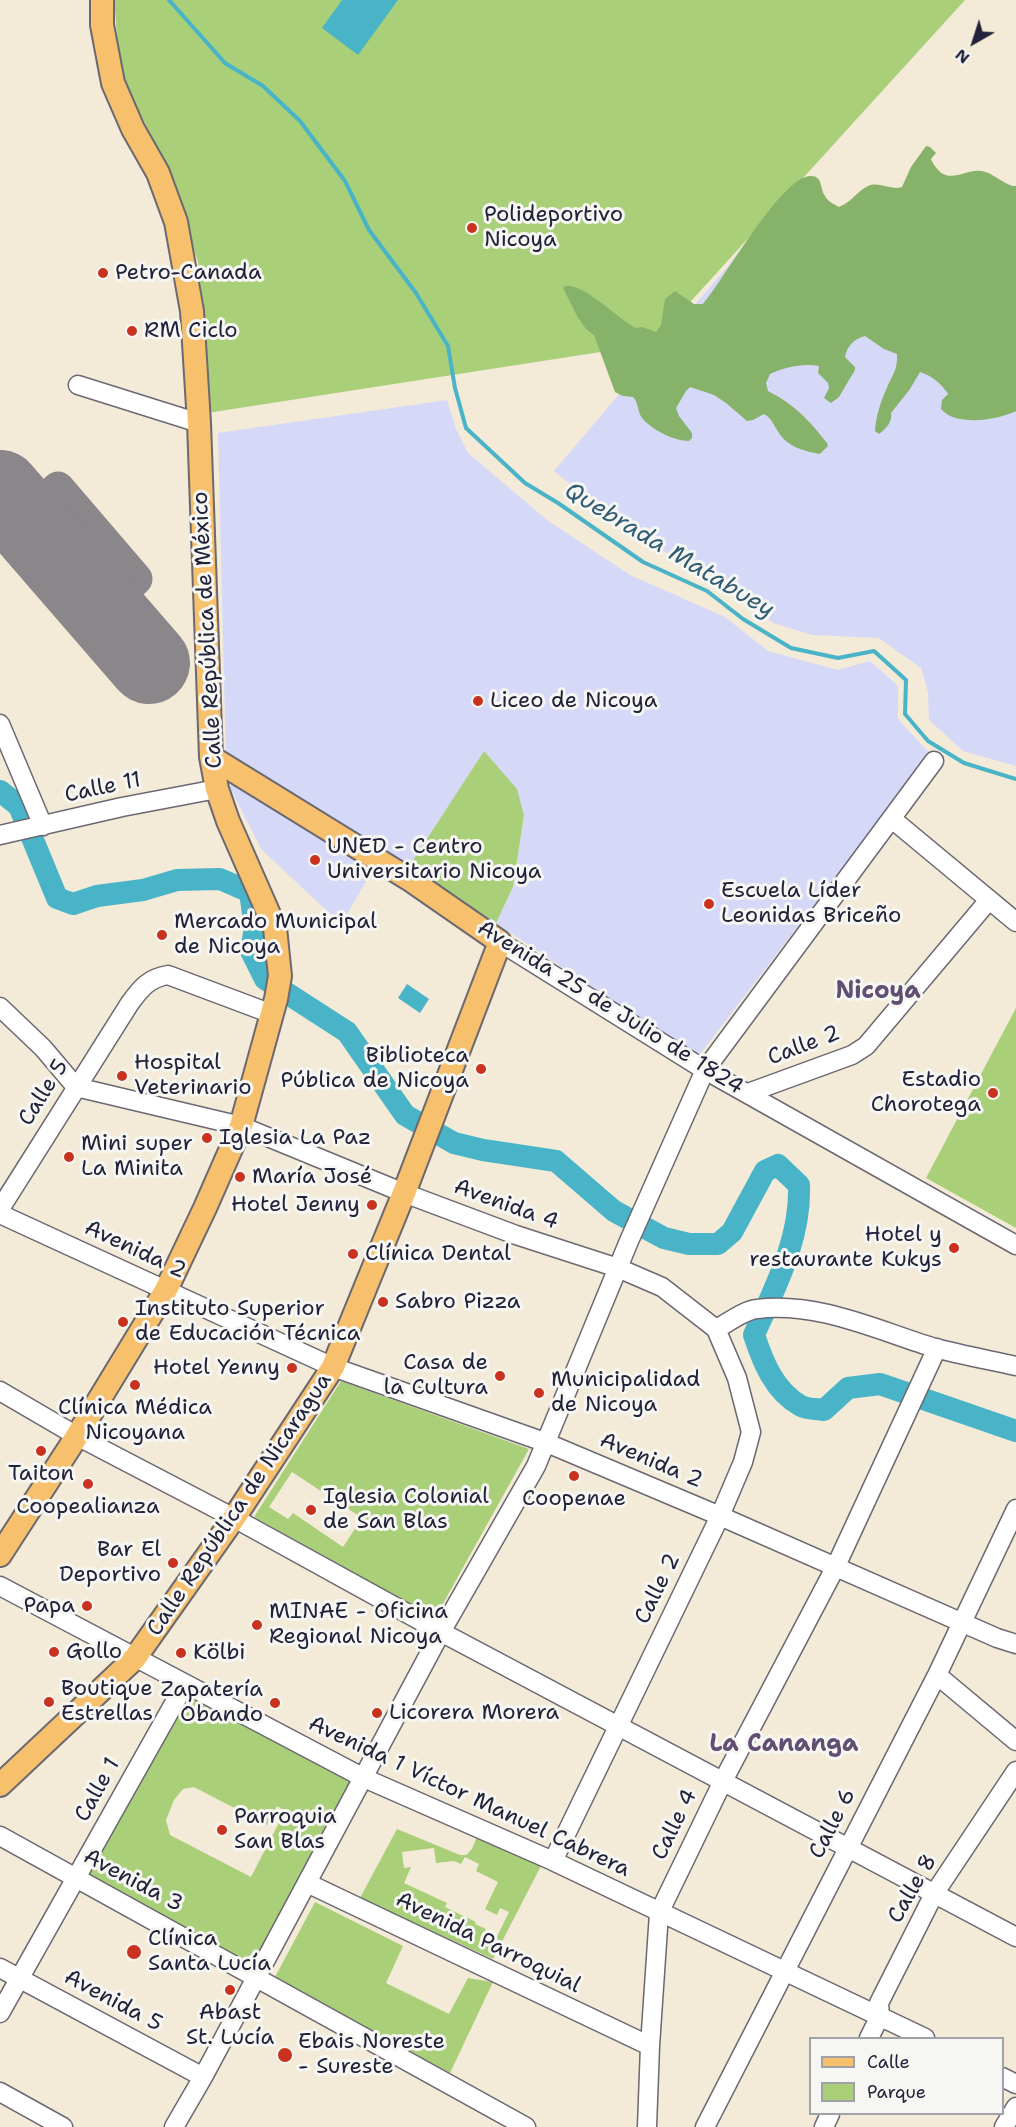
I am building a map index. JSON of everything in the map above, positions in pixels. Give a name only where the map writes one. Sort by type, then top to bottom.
[{"type":"main road","name":"Calle República de México","points":[[0,1555],[77,1436],[166,1290],[241,1126],[274,1007],[280,976],[275,928],[228,821],[217,789],[211,757],[199,423],[192,311],[176,222],[158,173],[133,129],[113,83],[102,25],[102,0]]},
{"type":"main road","name":"Avenida 25 de Julio de 1824","points":[[211,757],[412,881],[500,942]]},
{"type":"main road","name":"Calle República de Nicaragua","points":[[0,1785],[135,1658],[234,1518],[333,1367],[404,1193],[500,942]]},
{"type":"street","points":[[78,385],[199,423]]},
{"type":"street","points":[[0,724],[39,826]]},
{"type":"street","points":[[174,2127],[257,1977],[441,1632],[536,1466],[629,1241],[705,1070],[934,761]]},
{"type":"street","name":"Calle 11","points":[[8,833],[122,807],[217,789]]},
{"type":"street","points":[[892,819],[1016,922]]},
{"type":"street","name":"Calle 2","points":[[748,1093],[852,1055],[866,1046],[989,900]]},
{"type":"street","name":"Avenida 25 de Julio de 1824","points":[[500,942],[705,1070],[1016,1245]]},
{"type":"street","name":"Calle 5","points":[[0,1209],[144,984],[156,977],[168,975],[274,1007]]},
{"type":"street","points":[[0,1007],[43,1048],[76,1087]]},
{"type":"street","name":"Avenida 4","points":[[76,1087],[241,1126],[516,1236],[618,1268],[662,1287],[716,1329]]},
{"type":"street","name":"Avenida 2","points":[[0,1214],[333,1367],[547,1443],[720,1516],[961,1623],[1016,1644]]},
{"type":"street","points":[[716,1329],[754,1309],[801,1310],[838,1318],[937,1348],[1016,1366]]},
{"type":"street","name":"Calle 2","points":[[553,1861],[720,1516],[742,1462],[751,1432],[738,1378],[716,1329]]},
{"type":"street","name":"Calle 4","points":[[647,2127],[659,1913],[723,1781],[836,1568],[937,1348]]},
{"type":"street","points":[[0,1391],[77,1436],[234,1518],[441,1632],[1016,1937]]},
{"type":"street","name":"Calle 6","points":[[705,2127],[937,1675],[1016,1509]]},
{"type":"street","name":"Avenida 1 Víctor Manuel Cabrera","points":[[0,1586],[364,1778],[553,1861],[923,2037]]},
{"type":"street","points":[[937,1675],[1016,1741]]},
{"type":"street","name":"Calle 1","points":[[0,2013],[185,1684]]},
{"type":"street","name":"Calle 8","points":[[869,2037],[880,2016],[879,2003],[934,1894],[1016,1771]]},
{"type":"street","name":"Avenida 3","points":[[0,1836],[526,2127]]},
{"type":"street","name":"Avenida Parroquial","points":[[307,1883],[650,2046]]},
{"type":"street","name":"Avenida 5","points":[[0,1968],[203,2077]]},
{"type":"street","points":[[0,2092],[63,2127]]},
{"type":"street","points":[[1004,2127],[1016,2107]]},
{"type":"shaded area","points":[[1016,227],[1016,766],[963,751],[929,720],[928,692],[921,668],[879,638],[812,635],[773,623],[716,572],[647,545],[554,471],[754,235]]},
{"type":"shaded area","name":"Liceo de Nicoya","points":[[447,400],[456,429],[468,453],[547,520],[630,575],[725,617],[768,651],[838,670],[870,661],[898,686],[898,719],[930,754],[697,1058],[496,923],[513,887],[524,815],[484,751],[408,868],[226,761],[218,433]]},
{"type":"shaded area","name":"UNED - Centro Universitario Nicoya","points":[[232,784],[373,870],[341,924],[262,850],[230,788]]},
{"type":"green space","name":"Polideportivo Nicoya","points":[[114,0],[965,0],[652,344],[207,413],[198,262],[176,194],[158,149],[132,98],[120,68]]},
{"type":"green space","points":[[926,146],[936,153],[931,159],[943,174],[952,176],[981,171],[1016,186],[1016,411],[999,417],[977,420],[948,415],[941,409],[942,400],[948,394],[936,380],[920,372],[891,413],[888,425],[879,434],[875,431],[877,415],[896,368],[897,354],[884,349],[865,336],[849,346],[845,357],[855,367],[855,370],[839,397],[831,403],[824,398],[829,388],[828,383],[818,373],[819,366],[800,365],[782,369],[770,374],[766,383],[768,391],[801,414],[827,443],[828,446],[820,454],[802,450],[787,442],[764,414],[747,421],[714,395],[690,387],[676,408],[692,433],[692,438],[689,441],[670,437],[657,431],[642,418],[633,397],[615,392],[594,335],[586,329],[577,316],[563,288],[565,286],[572,286],[591,295],[636,328],[642,327],[656,332],[661,325],[665,299],[675,291],[694,304],[703,304],[769,210],[799,180],[811,176],[818,178],[826,198],[839,207],[868,186],[902,187],[911,167]]},
{"type":"green space","points":[[484,751],[517,789],[524,815],[513,887],[496,923],[408,868]]},
{"type":"green space","name":"Estadio Chorotega","points":[[1016,1008],[1016,1228],[926,1178]]},
{"type":"green space","points":[[341,1381],[529,1449],[435,1618],[254,1517]],"holes":[[[292,1472],[362,1518],[343,1547],[293,1513],[288,1519],[269,1507]]]},
{"type":"green space","points":[[188,1697],[353,1778],[253,1967],[88,1875]],"holes":[[[194,1787],[267,1825],[277,1806],[285,1811],[251,1877],[170,1835],[166,1820],[174,1800],[183,1789]]]},
{"type":"green space","points":[[397,1829],[460,1855],[466,1855],[472,1849],[479,1832],[543,1862],[493,1959],[360,1898]],"holes":[[[434,1848],[436,1863],[454,1861],[461,1864],[465,1857],[479,1864],[476,1871],[498,1882],[485,1909],[497,1915],[500,1908],[509,1912],[493,1945],[481,1940],[486,1929],[475,1924],[476,1922],[445,1907],[447,1903],[404,1883],[411,1867],[404,1868],[402,1852]]]},
{"type":"green space","points":[[315,1902],[403,1946],[386,1983],[449,2014],[468,1978],[493,1982],[450,2073],[275,1977]]},
{"type":"water","points":[[342,0],[398,0],[358,55],[322,28]]},
{"type":"water","points":[[407,984],[429,999],[420,1013],[398,998]]},
{"type":"waterway","name":"Quebrada Matabuey","points":[[169,0],[225,63],[263,86],[300,121],[345,181],[369,230],[416,293],[448,346],[455,388],[466,428],[525,483],[643,562],[707,591],[743,619],[791,648],[838,658],[874,651],[906,680],[905,714],[928,741],[964,763],[1016,779]]},
{"type":"waterway","points":[[0,791],[19,806],[57,898],[73,904],[97,896],[143,890],[177,880],[220,879],[250,892],[255,928],[251,951],[265,979],[347,1032],[405,1115],[454,1143],[483,1150],[556,1161],[614,1211],[664,1238],[689,1244],[718,1244],[732,1232],[765,1171],[778,1165],[799,1185],[799,1205],[785,1262],[754,1335],[771,1375],[784,1392],[801,1406],[824,1410],[848,1388],[880,1384],[1016,1431]]},
{"type":"taxiway","points":[[24,518],[58,488],[136,579],[101,607]]},
{"type":"runway","points":[[0,491],[149,663]]},
{"type":"place","name":"Polideportivo Nicoya","points":[[472,228]]},
{"type":"place","name":"Petro-Canada","points":[[103,273]]},
{"type":"place","name":"RM Ciclo","points":[[132,331]]},
{"type":"place","name":"Liceo de Nicoya","points":[[478,701]]},
{"type":"place","name":"UNED - Centro Universitario Nicoya","points":[[315,860]]},
{"type":"place","name":"Escuela Líder Leonidas Briceño","points":[[709,904]]},
{"type":"place","name":"Mercado Municipal de Nicoya","points":[[162,935]]},
{"type":"place","name":"Biblioteca Pública de Nicoya","points":[[481,1069]]},
{"type":"place","name":"Hospital Veterinario","points":[[122,1076]]},
{"type":"place","name":"Estadio Chorotega","points":[[993,1093]]},
{"type":"place","name":"Iglesia La Paz","points":[[207,1138]]},
{"type":"place","name":"Mini super La Minita","points":[[69,1157]]},
{"type":"place","name":"María José","points":[[240,1177]]},
{"type":"place","name":"Hotel Jenny","points":[[372,1205]]},
{"type":"place","name":"Hotel y restaurante Kukys","points":[[954,1248]]},
{"type":"place","name":"Clínica Dental","points":[[353,1254]]},
{"type":"place","name":"Sabro Pizza","points":[[383,1302]]},
{"type":"place","name":"Instituto Superior de Educación Técnica","points":[[123,1322]]},
{"type":"place","name":"Hotel Yenny","points":[[292,1368]]},
{"type":"place","name":"Casa de la Cultura","points":[[500,1376]]},
{"type":"place","name":"Clínica Médica Nicoyana","points":[[135,1385]]},
{"type":"place","name":"Municipalidad de Nicoya","points":[[539,1393]]},
{"type":"place","name":"Taiton","points":[[41,1451]]},
{"type":"place","name":"Coopenae","points":[[574,1476]]},
{"type":"place","name":"Coopealianza","points":[[88,1484]]},
{"type":"place","name":"Iglesia Colonial de San Blas","points":[[311,1510]]},
{"type":"place","name":"Bar El Deportivo","points":[[173,1563]]},
{"type":"place","name":"Papa","points":[[87,1606]]},
{"type":"place","name":"MINAE - Oficina Regional Nicoya","points":[[257,1625]]},
{"type":"place","name":"Gollo","points":[[54,1652]]},
{"type":"place","name":"Kölbi","points":[[181,1653]]},
{"type":"place","name":"Boutique Estrellas","points":[[49,1702]]},
{"type":"place","name":"Zapatería Obando","points":[[275,1703]]},
{"type":"place","name":"Licorera Morera","points":[[377,1713]]},
{"type":"place","name":"Parroquia San Blas","points":[[222,1830]]},
{"type":"place","name":"Clínica Santa Lucía","points":[[134,1952]]},
{"type":"place","name":"Abast St. Lucía","points":[[230,1990]]},
{"type":"place","name":"Ebais Noreste - Sureste","points":[[285,2055]]},
{"type":"district","name":"Nicoya","points":[[878,992]]},
{"type":"district","name":"La Cananga","points":[[784,1745]]}]
